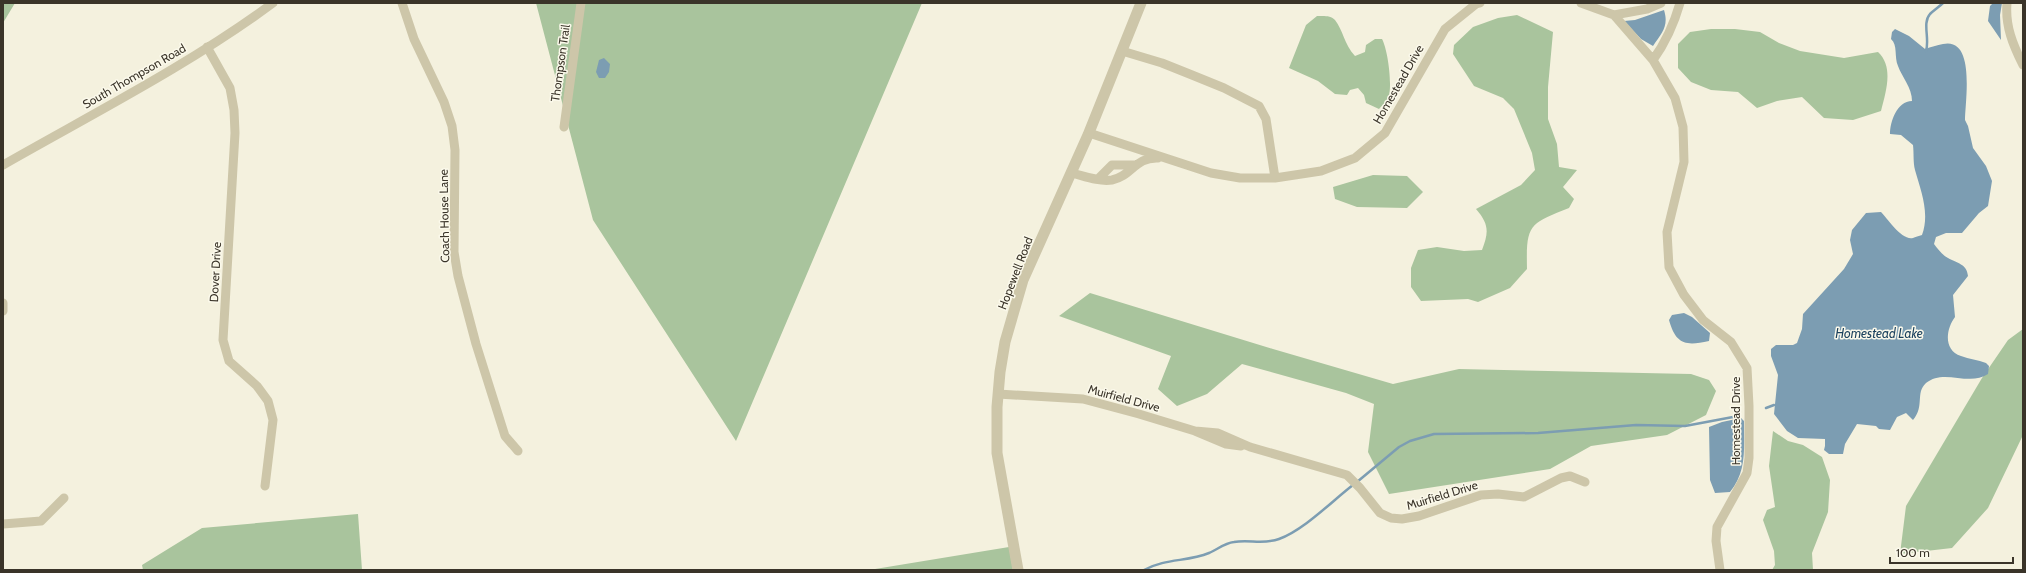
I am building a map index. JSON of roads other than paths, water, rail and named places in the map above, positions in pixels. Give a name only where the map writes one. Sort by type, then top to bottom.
[{"type":"street","name":"South Thompson Road","points":[[3,165],[207,47],[247,22],[273,3]]},
{"type":"street","name":"Coach House Lane","points":[[402,3],[414,38],[444,102],[452,126],[455,150],[454,252],[458,276],[476,344],[505,436],[518,451]]},
{"type":"street","name":"Thompson Trail","points":[[564,126],[581,3]]},
{"type":"street","name":"Hopewell Road","points":[[1018,570],[997,453],[998,394],[1005,342],[1023,280],[1072,173],[1141,3]]},
{"type":"street","name":"Homestead Drive","points":[[1089,132],[1211,172],[1240,178],[1275,178],[1321,171],[1355,158],[1385,133],[1445,29],[1476,4],[1480,3]]},
{"type":"street","name":"Homestead Drive","points":[[1581,3],[1614,15],[1653,60],[1674,98],[1683,126],[1684,162],[1667,232],[1669,267],[1684,295],[1704,320],[1731,342],[1747,368],[1749,406],[1747,473],[1717,527],[1716,541],[1720,570]]},
{"type":"street","points":[[1614,15],[1647,9],[1661,3]]},
{"type":"street","points":[[1653,60],[1664,45],[1673,25],[1680,3]]},
{"type":"street","points":[[2007,3],[2011,41],[2023,65]]},
{"type":"street","name":"Dover Drive","points":[[207,47],[230,88],[234,110],[235,132],[223,340],[229,361],[257,386],[268,401],[273,420],[264,486]]},
{"type":"street","points":[[1122,51],[1162,63],[1192,75],[1224,88],[1259,106],[1266,119],[1275,178]]},
{"type":"street","name":"Homestead Drive","points":[[1072,173],[1098,179],[1111,180],[1125,174],[1135,165],[1147,158],[1166,158]]},
{"type":"street","name":"Homestead Drive","points":[[1098,179],[1112,165],[1135,165]]},
{"type":"street","points":[[3,303],[3,311]]},
{"type":"street","name":"Muirfield Drive","points":[[998,394],[1083,399],[1112,406],[1195,431],[1218,433],[1250,447],[1347,475],[1380,513],[1392,518],[1402,519],[1419,516],[1481,495],[1498,494],[1524,497],[1561,478],[1570,476],[1585,482]]},
{"type":"street","points":[[3,524],[41,521],[64,498]]},
{"type":"water","points":[[1993,3],[2002,3],[2000,15],[2001,40],[1988,21],[1990,6]]},
{"type":"water","points":[[1664,10],[1666,21],[1664,29],[1653,46],[1641,39],[1624,21],[1635,20]]},
{"type":"water","name":"Homestead Lake","points":[[1895,29],[1909,36],[1925,49],[1943,44],[1953,45],[1960,50],[1964,60],[1967,86],[1965,120],[1968,126],[1973,148],[1986,166],[1992,181],[1988,206],[1979,213],[1962,233],[1946,233],[1936,237],[1934,244],[1940,252],[1948,258],[1964,266],[1968,276],[1953,295],[1955,317],[1948,333],[1951,349],[1955,353],[1964,357],[1986,363],[1989,366],[1988,374],[1981,378],[1973,379],[1941,377],[1933,379],[1926,383],[1921,391],[1919,410],[1913,420],[1906,413],[1897,417],[1890,430],[1879,429],[1876,426],[1857,424],[1845,444],[1843,454],[1829,454],[1824,450],[1825,439],[1798,438],[1787,431],[1774,414],[1778,375],[1771,356],[1771,349],[1776,345],[1793,345],[1797,343],[1802,329],[1803,314],[1844,269],[1853,254],[1850,240],[1852,230],[1866,213],[1881,212],[1900,233],[1909,238],[1922,235],[1925,210],[1914,167],[1913,145],[1901,135],[1890,134],[1891,124],[1898,108],[1902,104],[1912,101],[1909,87],[1898,66],[1894,44],[1891,39],[1892,32]]},
{"type":"water","points":[[604,58],[610,64],[609,72],[605,78],[599,78],[596,72],[599,60]]},
{"type":"water","points":[[1684,313],[1692,317],[1710,333],[1709,341],[1688,343],[1683,342],[1675,335],[1669,320],[1672,315]]},
{"type":"water","points":[[1741,418],[1744,421],[1744,450],[1742,468],[1730,492],[1715,493],[1710,480],[1709,427],[1722,422]]},
{"type":"waterway","points":[[1926,51],[1926,26],[1928,18],[1930,14],[1943,3]]},
{"type":"waterway","points":[[1766,408],[1774,405]]},
{"type":"waterway","points":[[1357,482],[1399,447],[1410,441],[1434,434],[1538,433],[1636,425],[1685,426],[1733,417]]},
{"type":"waterway","points":[[1144,570],[1152,566],[1168,562],[1201,556],[1230,543],[1240,541],[1267,542],[1279,539],[1308,522],[1353,485]]}]
